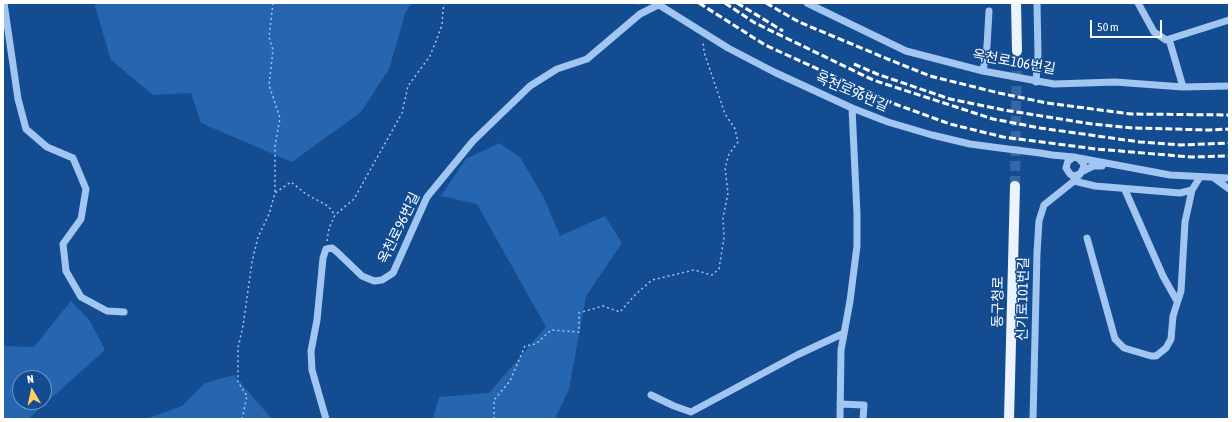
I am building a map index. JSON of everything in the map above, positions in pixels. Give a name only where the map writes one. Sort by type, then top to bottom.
[{"type":"main road","points":[[1016,3],[1017,51]]},
{"type":"main road","name":"동구청로","points":[[1009,419],[1015,186]]},
{"type":"street","points":[[4,3],[18,99],[26,129],[47,147],[73,158],[86,189],[81,219],[63,244],[66,272],[81,296],[107,311],[124,312]]},
{"type":"street","name":"옥천로106번길","points":[[807,3],[906,51],[983,71],[1036,82],[1054,84],[1115,82],[1183,87],[1229,86]]},
{"type":"street","points":[[1036,82],[1038,54],[1038,3]]},
{"type":"street","points":[[1138,3],[1154,32],[1166,40],[1229,20]]},
{"type":"street","name":"옥천로96번길","points":[[326,249],[332,248],[362,276],[374,281],[382,280],[393,273],[427,197],[473,141],[530,86],[557,69],[587,59],[640,14],[657,4],[702,32],[774,72],[852,108],[888,122],[970,144],[1076,158],[1112,165]]},
{"type":"street","points":[[983,71],[987,46],[989,11]]},
{"type":"street","points":[[1169,39],[1183,87]]},
{"type":"street","points":[[840,419],[842,334],[850,300],[857,246],[852,108]]},
{"type":"street","points":[[1052,155],[1062,162],[1066,170],[1073,176],[1093,166],[1112,165],[1170,175],[1229,178]]},
{"type":"street","points":[[1062,189],[1068,161],[1076,158],[1083,163],[1082,172]]},
{"type":"street","name":"신기로101번길","points":[[1033,419],[1039,221],[1044,205],[1062,189],[1074,181],[1082,172]]},
{"type":"street","points":[[1087,238],[1115,339],[1124,348],[1152,356],[1161,353],[1171,339],[1173,316],[1181,291],[1185,222],[1192,190],[1200,177]]},
{"type":"street","points":[[1214,178],[1229,189]]},
{"type":"street","points":[[1074,181],[1095,186],[1124,190],[1180,192],[1192,190]]},
{"type":"street","points":[[1124,190],[1163,276],[1177,301]]},
{"type":"street","points":[[326,249],[323,258],[317,320],[311,351],[312,370],[326,419]]},
{"type":"street","points":[[652,396],[691,412],[784,362],[842,334]]},
{"type":"street","points":[[840,404],[864,405],[863,419]]},
{"type":"path","points":[[242,419],[247,396],[238,382],[238,348],[243,326],[252,262],[258,237],[275,193],[276,146],[280,118],[269,85],[269,70],[273,50],[269,37],[273,3]]},
{"type":"path","points":[[326,249],[329,228],[335,215],[354,199],[383,146],[392,134],[402,113],[408,86],[430,56],[442,25],[443,9],[446,3]]},
{"type":"path","points":[[494,419],[494,400],[510,381],[525,346],[536,344],[551,330],[579,332],[579,313],[603,306],[620,312],[636,294],[652,280],[694,270],[712,275],[719,269],[724,238],[723,218],[728,193],[725,168],[729,154],[738,142],[735,129],[725,114],[704,52],[702,32]]},
{"type":"path","points":[[275,193],[291,182],[306,194],[328,206],[335,215]]},
{"type":"shaded area","points":[[94,3],[412,3],[406,11],[389,69],[361,112],[292,162],[201,123],[191,93],[153,95],[111,60]]},
{"type":"shaded area","points":[[499,143],[520,157],[544,198],[560,236],[605,216],[622,243],[586,296],[569,389],[555,419],[433,419],[439,397],[489,393],[546,327],[477,204],[441,196],[466,159]]},
{"type":"shaded area","points":[[71,301],[90,321],[105,350],[52,397],[52,370],[12,370],[12,410],[38,410],[28,419],[3,419],[3,346],[34,347]]},
{"type":"shaded area","points":[[234,375],[272,419],[146,419],[182,406],[205,383]]},
{"type":"tunnel","points":[[1015,186],[1017,51]]},
{"type":"railway","points":[[699,3],[765,45],[895,104],[950,124],[1003,137],[1096,149],[1191,157],[1229,156]]},
{"type":"railway","points":[[725,3],[755,23],[873,80],[993,119],[1040,128],[1140,142],[1181,145],[1229,143]]},
{"type":"railway","points":[[737,3],[783,31]]},
{"type":"railway","points":[[766,3],[799,22],[930,76],[999,93],[1047,103],[1131,114],[1229,115]]},
{"type":"railway","points":[[854,64],[877,74],[950,99],[1004,110],[1092,124],[1133,128],[1209,130],[1229,129]]}]
